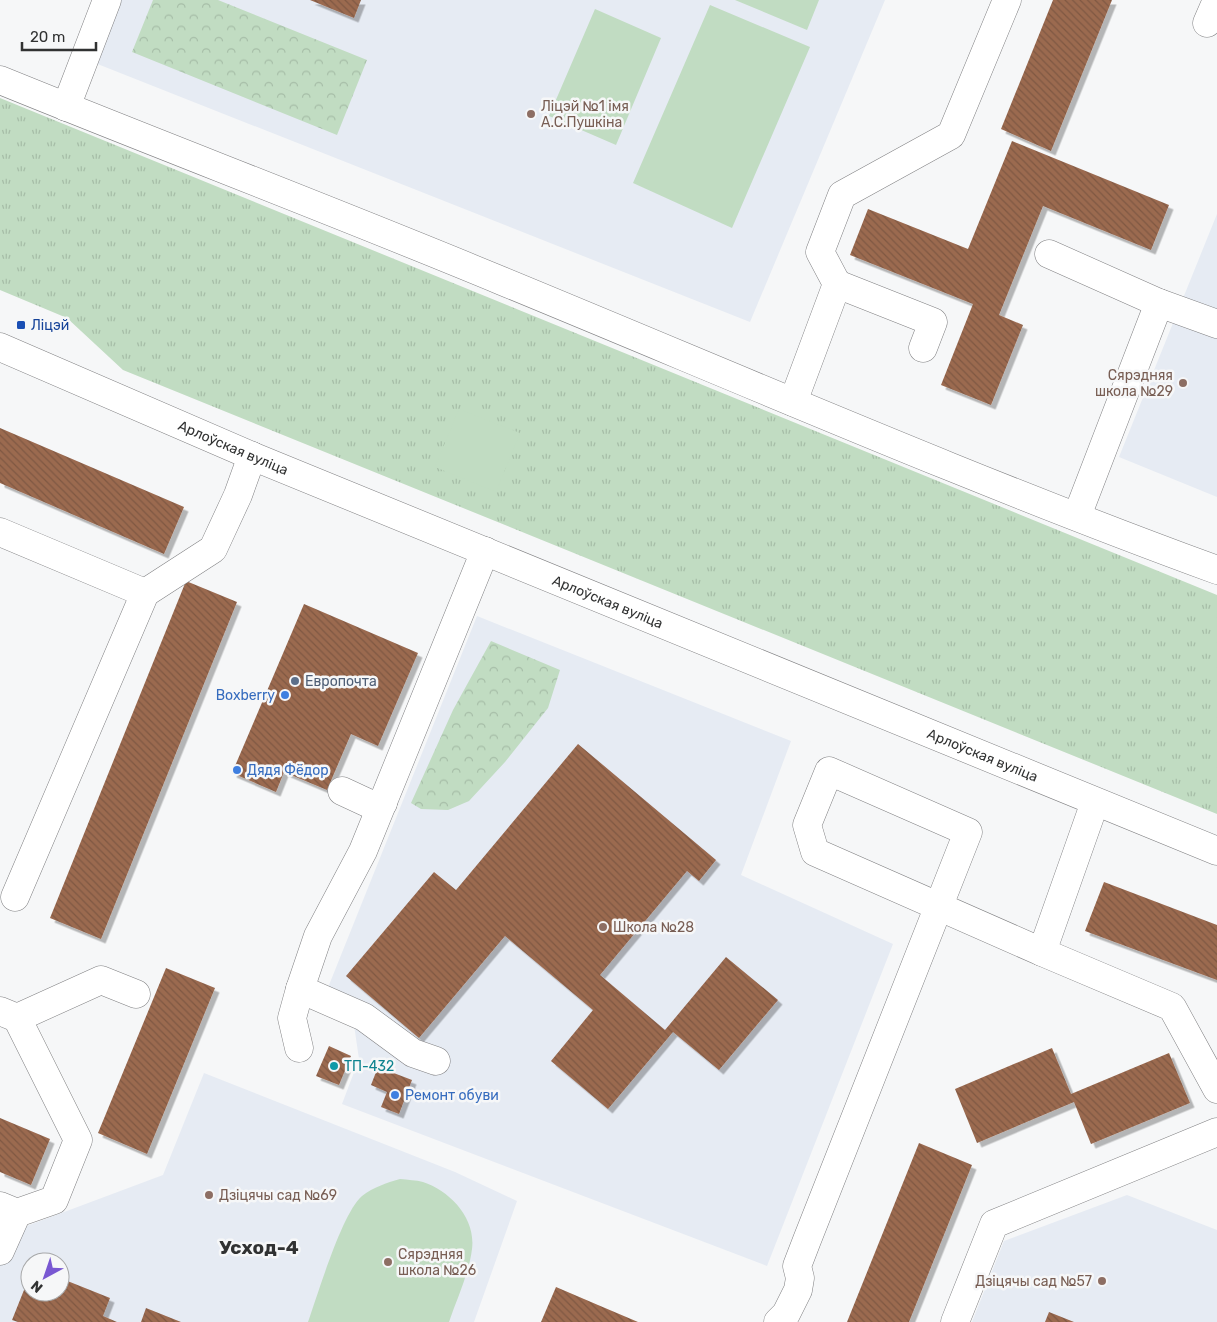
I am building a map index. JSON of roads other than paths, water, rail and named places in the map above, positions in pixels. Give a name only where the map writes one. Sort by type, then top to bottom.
[{"type":"street","points":[[66,107],[107,0]]},
{"type":"street","points":[[923,348],[933,322],[837,284],[820,252],[842,195],[951,134],[1007,0]]},
{"type":"street","points":[[0,80],[502,280],[793,402],[1217,570]]},
{"type":"street","points":[[1049,254],[1159,303],[1217,324]]},
{"type":"street","points":[[793,402],[837,284]]},
{"type":"street","points":[[1077,516],[1159,303]]},
{"type":"street","name":"Арлоўская вуліца","points":[[0,347],[252,456],[1217,851]]},
{"type":"street","points":[[15,897],[145,593],[213,550],[238,495],[252,456]]},
{"type":"street","points":[[0,532],[145,593]]},
{"type":"street","points":[[299,1048],[292,1018],[318,936],[363,851],[485,551]]},
{"type":"street","points":[[777,1322],[786,1314],[798,1290],[800,1278],[797,1266],[939,905],[968,832],[829,771],[807,825],[815,852],[939,905],[1042,952],[1172,1007],[1217,1089]]},
{"type":"street","points":[[342,791],[370,804],[383,803]]},
{"type":"street","points":[[1042,952],[1095,802]]},
{"type":"street","points":[[0,1251],[8,1209],[54,1200],[78,1140],[9,1014],[101,980],[136,994]]},
{"type":"street","points":[[300,989],[364,1017],[413,1053],[436,1062]]},
{"type":"street","points":[[955,1322],[994,1224],[1217,1132]]},
{"type":"place","name":"Ліцэй №1 імя А.С.Пушкіна","points":[[531,114]]},
{"type":"place","name":"Ліцэй","points":[[21,325]]},
{"type":"place","name":"Сярэдняя школа №29","points":[[1183,383]]},
{"type":"place","name":"Европочта","points":[[295,681]]},
{"type":"place","name":"Boxberry","points":[[285,695]]},
{"type":"place","name":"Дядя Фёдор","points":[[237,770]]},
{"type":"place","name":"Школа №28","points":[[603,927]]},
{"type":"place","name":"ТП-432","points":[[334,1066]]},
{"type":"place","name":"Ремонт обуви","points":[[395,1095]]},
{"type":"place","name":"Дзіцячы сад №69","points":[[209,1195]]},
{"type":"place","name":"Сярэдняя школа №26","points":[[388,1262]]},
{"type":"place","name":"Дзіцячы сад №57","points":[[1102,1281]]},
{"type":"district","name":"Усход-4","points":[[259,1247]]}]
